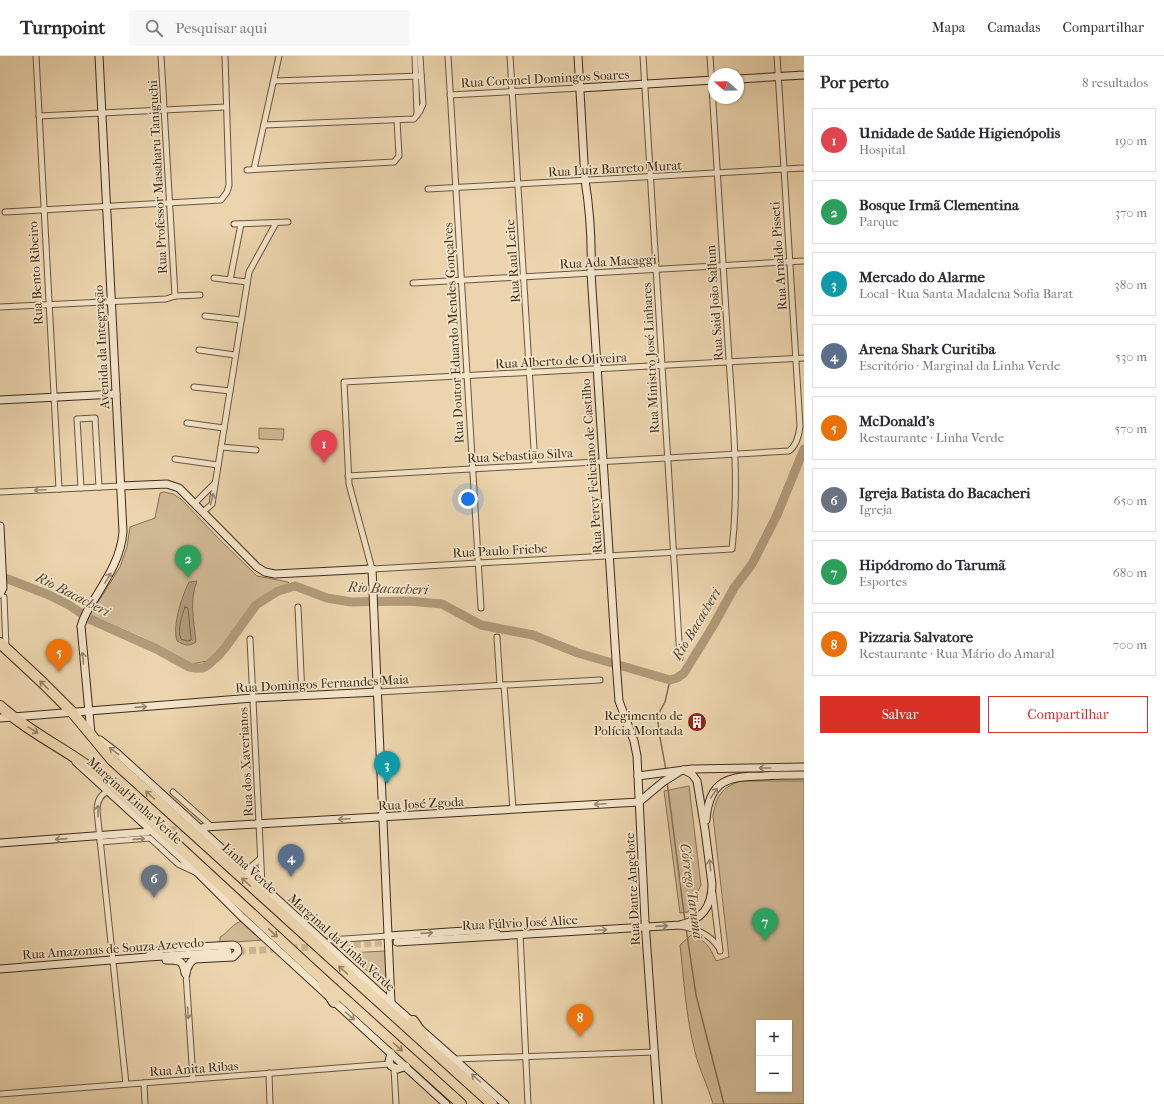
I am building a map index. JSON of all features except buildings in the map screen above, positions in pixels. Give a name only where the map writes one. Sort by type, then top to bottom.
[{"type":"highway","name":"Linha Verde","points":[[3,646],[72,712],[112,760],[492,1104]]},
{"type":"highway","points":[[0,706],[12,717],[94,770],[111,784],[317,974],[461,1104]]},
{"type":"highway","points":[[317,974],[334,1002]]},
{"type":"highway","points":[[412,1021],[434,1052]]},
{"type":"main road","name":"Avenida da Integração","points":[[88,711],[81,626],[87,611],[112,569],[121,547],[123,532],[99,56]]},
{"type":"main road","name":"Rua Percy Feliciano de Castilho","points":[[578,56],[585,180],[584,202],[587,246],[591,273],[617,675]]},
{"type":"main road","points":[[744,79],[804,75]]},
{"type":"main road","name":"Rua Coronel Domingos Soares","points":[[580,88],[708,80]]},
{"type":"main road","points":[[0,400],[116,394]]},
{"type":"main road","points":[[121,486],[171,484],[179,488],[203,512]]},
{"type":"main road","name":"Rua Paulo Friebe","points":[[203,512],[257,567],[270,574],[372,569]]},
{"type":"main road","points":[[0,526],[3,582],[2,596]]},
{"type":"main road","points":[[372,569],[391,1003]]},
{"type":"main road","name":"Rua Dante Angelote","points":[[617,675],[620,701],[636,749],[645,928],[658,1104]]},
{"type":"main road","name":"Rua Domingos Fernandes Maia","points":[[0,718],[253,698],[378,692]]},
{"type":"main road","points":[[88,711],[90,734]]},
{"type":"main road","name":"Marginal da Linha Verde","points":[[90,734],[117,753],[504,1104]]},
{"type":"main road","name":"Marginal Linha Verde","points":[[53,743],[109,791],[200,875]]},
{"type":"main road","points":[[639,802],[672,774],[683,770],[700,768],[804,767]]},
{"type":"main road","points":[[683,770],[692,774],[697,781],[712,884],[711,898],[706,909],[689,925]]},
{"type":"main road","points":[[638,776],[662,773],[672,774]]},
{"type":"main road","points":[[705,830],[707,812],[712,795],[726,780],[742,776],[804,775]]},
{"type":"main road","name":"Rua José Zgoda","points":[[208,827],[639,802]]},
{"type":"main road","points":[[0,843],[100,839],[147,832]]},
{"type":"main road","points":[[200,875],[242,917],[446,1104]]},
{"type":"main road","name":"Rua Fúlvio José Alice","points":[[397,942],[689,925]]},
{"type":"main road","points":[[388,936],[480,930],[500,936]]},
{"type":"main road","points":[[389,947],[482,941],[500,936]]},
{"type":"main road","points":[[148,957],[162,950],[233,944],[238,948],[237,955],[233,957],[195,959],[188,967],[186,974]]},
{"type":"main road","name":"Rua Amazonas de Souza Azevedo","points":[[0,968],[228,952]]},
{"type":"main road","points":[[148,957],[161,960],[178,960],[183,963],[186,974]]},
{"type":"main road","points":[[392,1053],[389,1058],[392,1066],[398,1069],[406,1066]]},
{"type":"street","name":"Rua Bento Ribeiro","points":[[36,56],[59,489]]},
{"type":"street","name":"Rua Professor Masaharu Taniguchi","points":[[161,56],[175,296]]},
{"type":"street","points":[[5,212],[220,201],[226,194],[229,185],[225,56]]},
{"type":"street","points":[[254,169],[279,56]]},
{"type":"street","points":[[415,56],[419,76]]},
{"type":"street","points":[[264,125],[412,120],[417,116],[420,56]]},
{"type":"street","name":"Rua Doutor Eduardo Mendes Gonçalves","points":[[448,56],[481,608]]},
{"type":"street","name":"Rua Raul Leite","points":[[510,56],[535,465]]},
{"type":"street","name":"Rua Ministro José Linhares","points":[[643,56],[680,658]]},
{"type":"street","name":"Rua Said João Sallum","points":[[710,56],[712,68]]},
{"type":"street","name":"Rua Arnaldo Pisseti","points":[[777,56],[800,426],[796,440],[792,449],[789,451]]},
{"type":"street","points":[[274,81],[419,76]]},
{"type":"street","name":"Rua Coronel Domingos Soares","points":[[450,95],[580,88]]},
{"type":"street","name":"Rua Said João Sallum","points":[[714,104],[735,454],[736,507],[732,549]]},
{"type":"street","points":[[39,116],[226,107]]},
{"type":"street","points":[[247,170],[394,162],[399,156],[398,120]]},
{"type":"street","name":"Rua Luiz Barreto Murat","points":[[428,189],[804,168]]},
{"type":"street","points":[[234,224],[288,222]]},
{"type":"street","points":[[203,512],[212,504],[249,272],[276,223]]},
{"type":"street","points":[[230,280],[241,224]]},
{"type":"street","name":"Rua Ada Macaggi","points":[[413,283],[804,261]]},
{"type":"street","points":[[214,278],[247,282]]},
{"type":"street","points":[[0,307],[166,299],[175,296],[200,295]]},
{"type":"street","points":[[205,316],[241,320]]},
{"type":"street","points":[[199,350],[236,355]]},
{"type":"street","name":"Rua Alberto de Oliveira","points":[[348,476],[344,382],[804,358]]},
{"type":"street","points":[[194,387],[230,391]]},
{"type":"street","points":[[81,488],[77,419],[95,418],[99,487]]},
{"type":"street","points":[[187,423],[224,428]]},
{"type":"street","points":[[221,447],[256,450]]},
{"type":"street","name":"Rua Sebastião Silva","points":[[348,476],[789,451]]},
{"type":"street","points":[[175,459],[218,465]]},
{"type":"street","points":[[348,476],[350,491],[372,569]]},
{"type":"street","points":[[195,503],[215,483]]},
{"type":"street","points":[[0,492],[121,486]]},
{"type":"street","name":"Rua Paulo Friebe","points":[[372,569],[732,549]]},
{"type":"street","points":[[2,596],[3,646]]},
{"type":"street","points":[[298,607],[302,696]]},
{"type":"street","points":[[497,637],[513,809]]},
{"type":"street","name":"Rua dos Xaverianos","points":[[250,639],[262,885]]},
{"type":"street","name":"Rua Domingos Fernandes Maia","points":[[378,692],[600,680]]},
{"type":"street","points":[[109,791],[102,795],[98,802],[97,811],[126,1084]]},
{"type":"street","points":[[173,792],[208,827]]},
{"type":"street","points":[[100,839],[150,838],[178,864],[200,875]]},
{"type":"street","points":[[246,871],[260,859]]},
{"type":"street","points":[[689,925],[707,936],[720,951],[712,884]]},
{"type":"street","points":[[520,934],[528,1104]]},
{"type":"street","points":[[330,940],[388,936]]},
{"type":"street","points":[[186,974],[193,1079]]},
{"type":"street","points":[[455,1059],[655,1052]]},
{"type":"street","points":[[392,1066],[396,1104]]},
{"type":"street","name":"Rua Anita Ribas","points":[[0,1094],[269,1073],[392,1066]]},
{"type":"street","points":[[269,1073],[270,1104]]},
{"type":"street","points":[[144,1083],[145,1104]]},
{"type":"shaded area","points":[[259,428],[284,429],[283,440],[259,439]]},
{"type":"shaded area","points":[[164,492],[173,494],[181,499],[257,576],[288,582],[292,586],[277,591],[255,604],[224,644],[207,661],[192,664],[159,646],[90,615],[120,567],[127,547],[130,527],[155,518],[160,493]]},
{"type":"shaded area","points":[[741,781],[804,781],[804,1104],[713,1104],[692,1039],[689,1026],[680,945],[691,935],[700,939],[707,945],[716,961],[729,957],[713,816],[718,798],[729,786]]},
{"type":"shaded area","points":[[689,786],[701,885],[688,912],[680,913],[664,791]]},
{"type":"shaded area","points":[[243,921],[264,940],[220,943],[220,937],[233,925]]},
{"type":"shaded area","points":[[385,951],[386,988],[347,953]]},
{"type":"water","points":[[197,581],[193,596],[193,619],[196,642],[191,645],[186,645],[177,641],[177,619],[183,595],[189,582]]},
{"type":"waterway","name":"Rio Bacacheri","points":[[0,576],[49,595],[69,605],[91,620],[158,650],[189,667],[195,668],[203,668],[218,656],[256,605],[278,591],[295,586],[327,598],[351,602],[408,601],[442,604],[481,625],[533,635],[578,653],[670,680],[677,678],[684,673],[734,588],[752,564],[777,515],[804,449]]},
{"type":"waterway","name":"Córrego Tarumã","points":[[666,770],[658,721],[660,711],[665,702],[670,680]]},
{"type":"waterway","name":"Córrego Tarumã","points":[[667,781],[685,921]]},
{"type":"waterway","name":"Córrego Tarumã","points":[[686,928],[696,995],[724,1104]]},
{"type":"tunnel","points":[[159,831],[191,828]]},
{"type":"tunnel","points":[[228,952],[397,942]]},
{"type":"place","name":"Unidade de Saúde Higienópolis","points":[[324,463]]},
{"type":"place","name":"Bosque Irmã Clementina","points":[[188,578]]},
{"type":"place","name":"McDonald's","points":[[59,672]]},
{"type":"place","name":"Regimento de Polícia Montada","points":[[697,722]]},
{"type":"place","name":"Mercado do Alarme","points":[[387,784]]},
{"type":"place","name":"Arena Shark Curitiba","points":[[291,877]]},
{"type":"place","name":"Igreja Batista do Bacacheri","points":[[154,898]]},
{"type":"place","name":"Hipódromo do Tarumã","points":[[765,941]]},
{"type":"place","name":"Pizzaria Salvatore","points":[[580,1037]]}]
